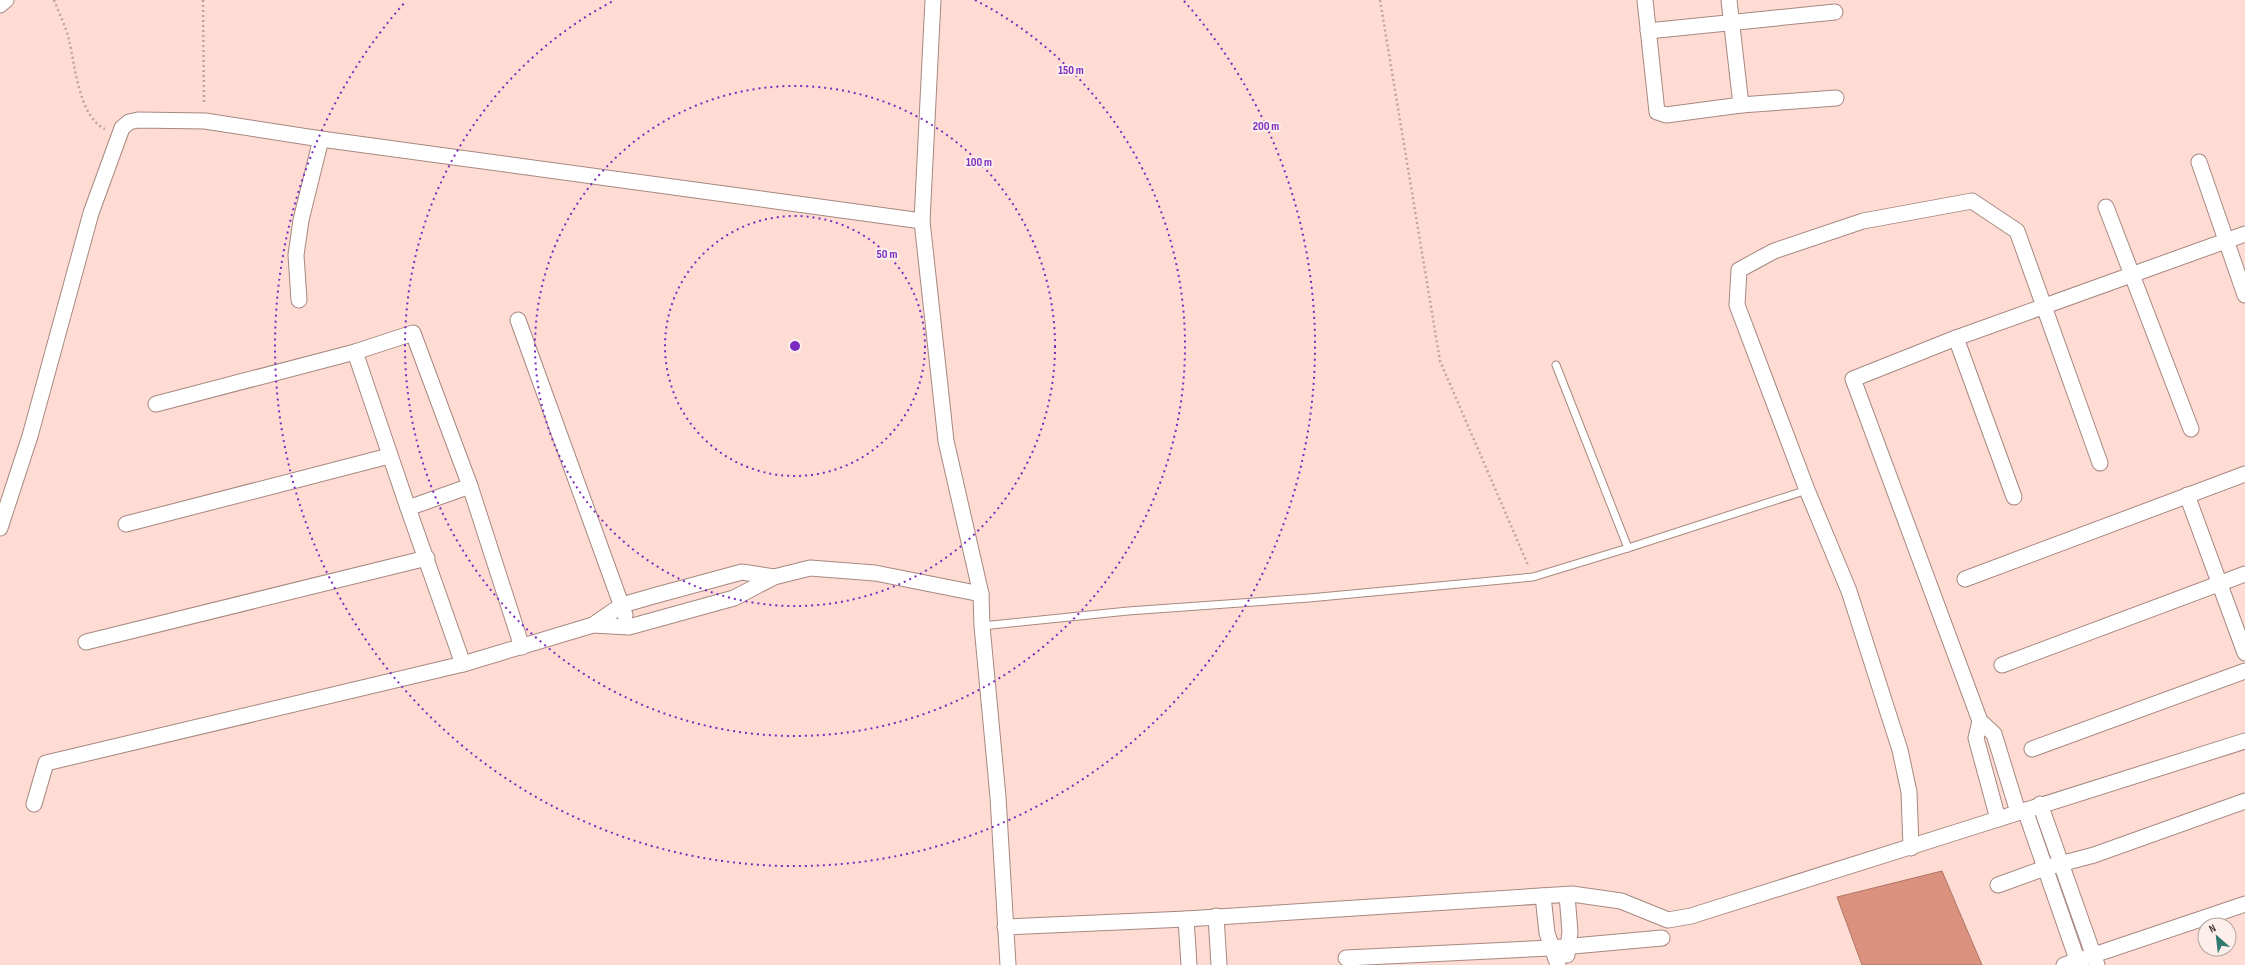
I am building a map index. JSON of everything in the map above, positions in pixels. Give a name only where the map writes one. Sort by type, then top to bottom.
[{"type":"street","points":[[0,5],[6,0]]},
{"type":"street","points":[[933,0],[922,221],[946,441],[981,594],[982,626],[998,797],[1008,965]]},
{"type":"street","points":[[1645,0],[1657,112],[1666,115],[1741,105],[1836,98]]},
{"type":"street","points":[[1729,0],[1741,105]]},
{"type":"street","points":[[1648,31],[1835,12]]},
{"type":"street","points":[[0,528],[30,436],[91,213],[122,128],[129,122],[138,120],[205,121],[321,139],[922,221]]},
{"type":"street","points":[[299,300],[296,255],[301,220],[321,139]]},
{"type":"street","points":[[2199,162],[2245,295]]},
{"type":"street","points":[[1911,848],[1909,792],[1900,750],[1849,591],[1807,490],[1737,305],[1739,270],[1774,251],[1863,221],[1972,201],[2017,231],[2100,463]]},
{"type":"street","points":[[2106,207],[2131,276],[2191,429]]},
{"type":"street","points":[[2245,234],[1956,338],[1853,379],[1980,721],[1994,734],[2022,811],[2045,868],[2074,964],[2096,960],[2245,904]]},
{"type":"street","points":[[518,320],[622,605],[629,628]]},
{"type":"street","points":[[156,404],[355,352],[414,333],[470,486],[522,647]]},
{"type":"street","points":[[1956,338],[2014,497]]},
{"type":"street","points":[[355,352],[463,664]]},
{"type":"street","points":[[126,524],[390,456]]},
{"type":"street","points":[[1965,579],[2245,474]]},
{"type":"street","points":[[408,508],[470,486]]},
{"type":"street","points":[[2187,495],[2245,653]]},
{"type":"street","points":[[86,642],[427,558]]},
{"type":"street","points":[[592,625],[629,628],[734,598],[774,577],[810,568],[875,573],[981,594]]},
{"type":"street","points":[[34,804],[46,763],[463,664],[592,625],[622,605],[742,572],[774,577]]},
{"type":"street","points":[[2002,665],[2245,574]]},
{"type":"street","points":[[2032,749],[2245,671]]},
{"type":"street","points":[[1980,721],[1976,738],[1998,819]]},
{"type":"street","points":[[1005,927],[1186,919],[1567,895],[1591,895],[1622,901],[1668,920],[1691,916],[1911,848],[2040,804],[2245,741]]},
{"type":"street","points":[[1998,885],[2045,868],[2094,855],[2245,801]]},
{"type":"street","points":[[2040,804],[2096,960]]},
{"type":"street","points":[[1565,965],[1569,946],[1567,895]]},
{"type":"street","points":[[1543,896],[1547,933],[1558,965]]},
{"type":"street","points":[[1216,916],[1219,965]]},
{"type":"street","points":[[1186,919],[1189,965]]},
{"type":"street","points":[[1346,958],[1551,948],[1662,938]]},
{"type":"lane","points":[[1556,365],[1628,548]]},
{"type":"lane","points":[[982,626],[1128,611],[1309,598],[1533,577],[1807,490]]},
{"type":"path","points":[[54,0],[69,39],[82,97],[87,108],[102,128],[119,136]]},
{"type":"path","points":[[203,0],[205,121]]},
{"type":"path","points":[[1380,0],[1440,361],[1533,577]]},
{"type":"shaded area","points":[[1942,871],[1982,965],[1862,965],[1837,897]]}]
